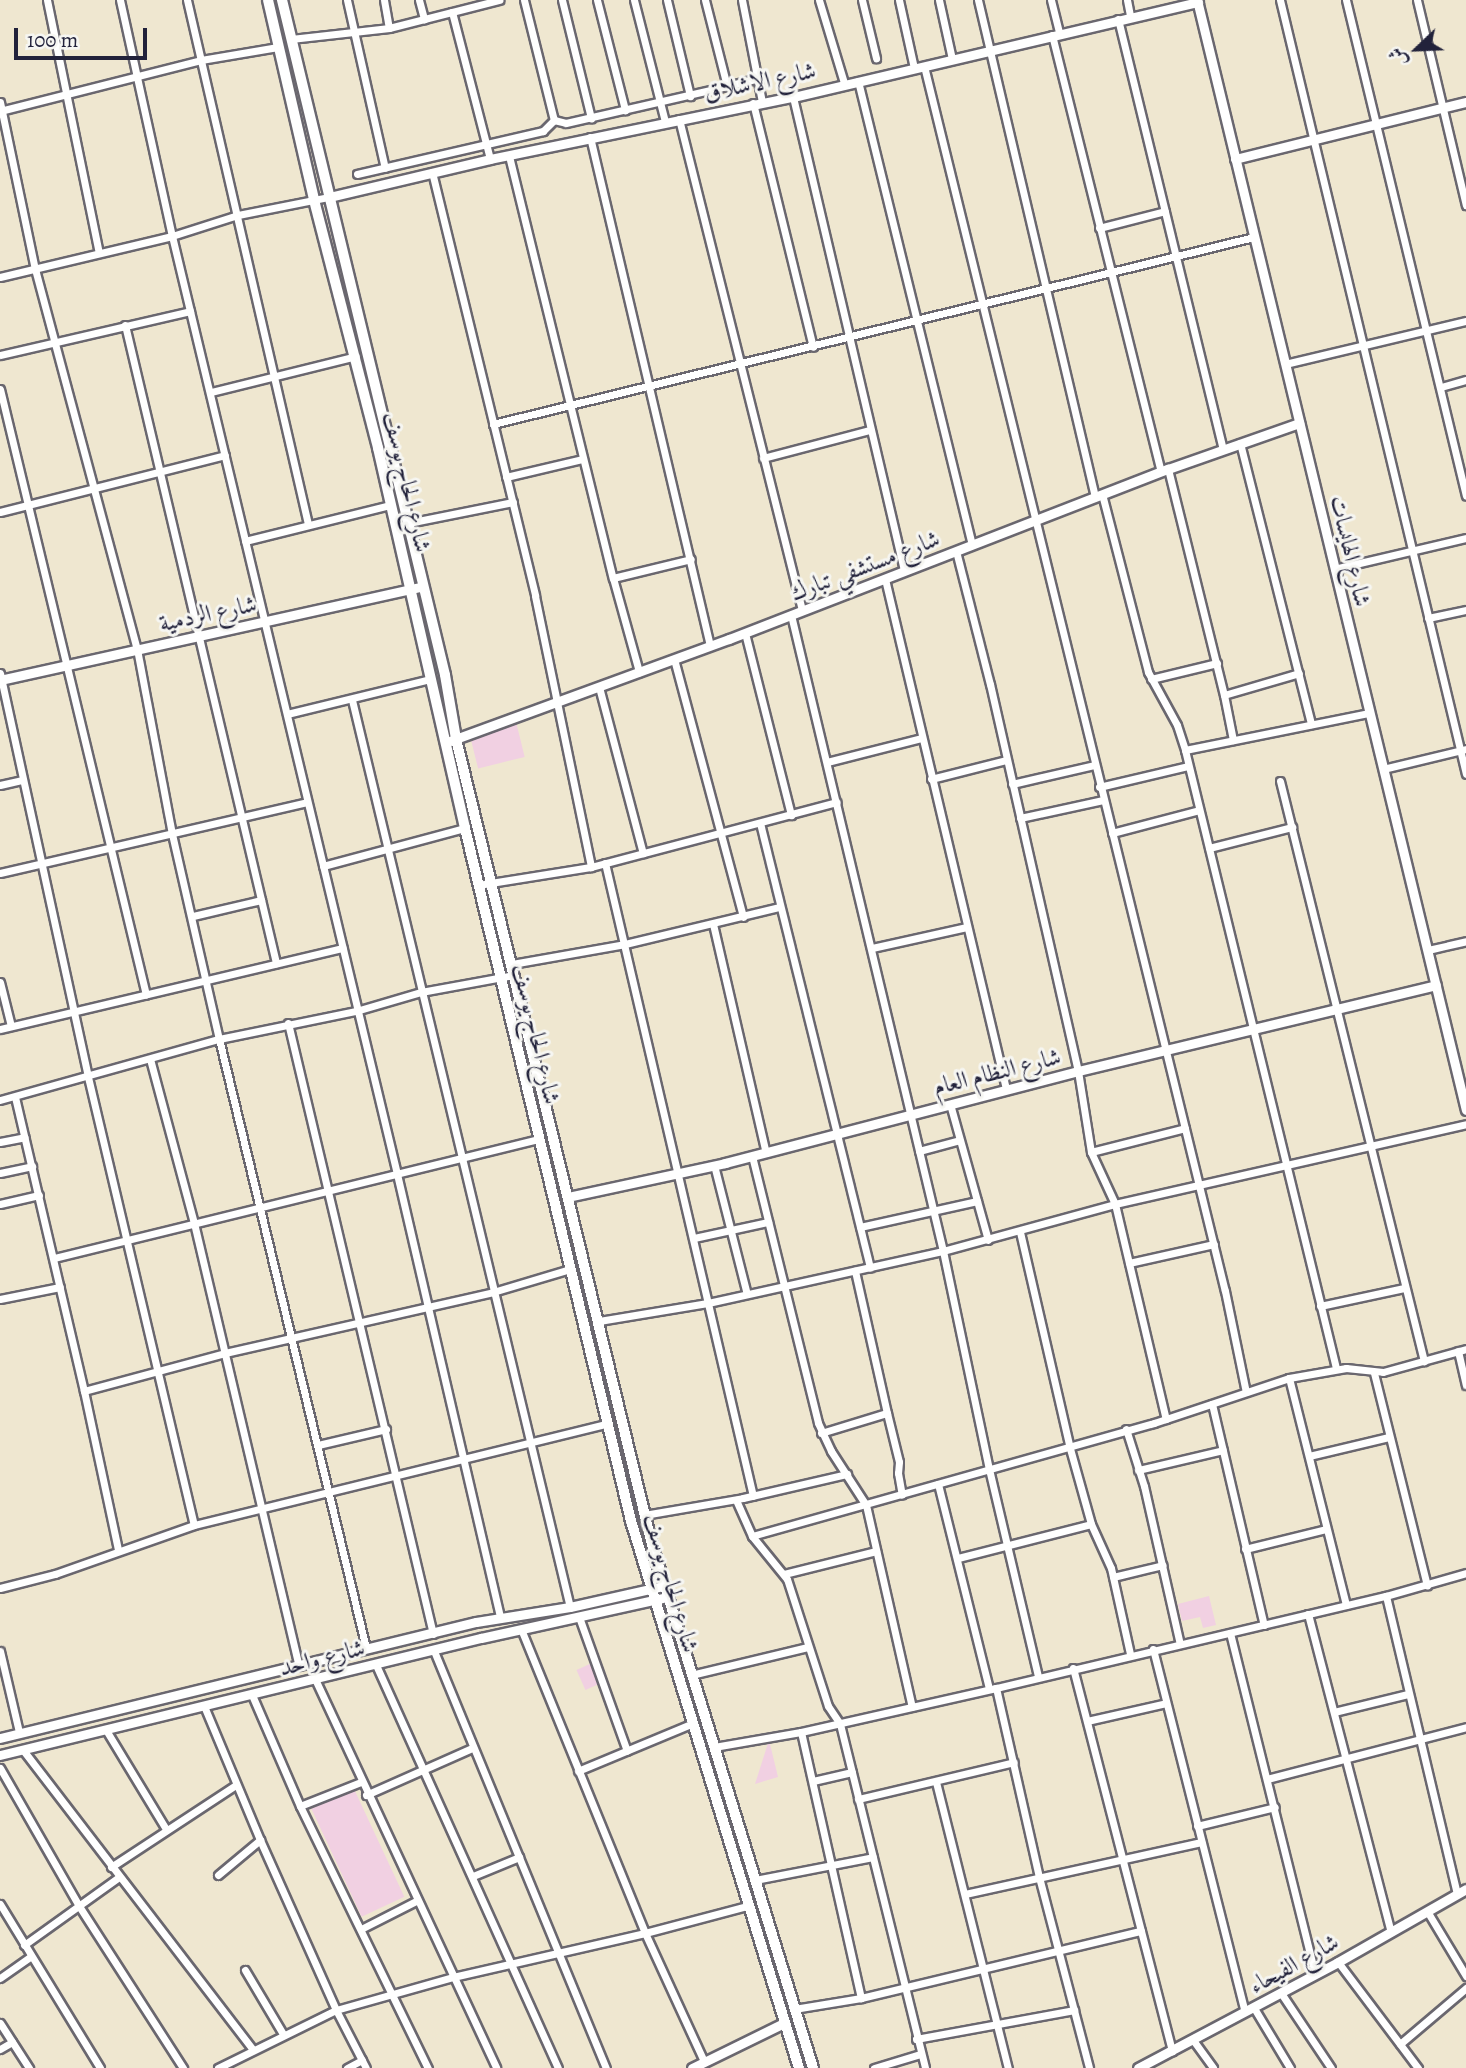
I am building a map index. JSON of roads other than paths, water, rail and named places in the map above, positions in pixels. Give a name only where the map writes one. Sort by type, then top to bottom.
[{"type":"main road","name":"شارع الحاج يوسف","points":[[268,0],[314,201],[356,356],[538,1139],[649,1587],[799,2068]]},
{"type":"main road","name":"شارع الحاج يوسف","points":[[282,0],[445,675],[456,739],[644,1515],[665,1592],[813,2068]]},
{"type":"street","points":[[47,0],[99,253]]},
{"type":"street","points":[[120,0],[172,236],[397,1174],[500,1618]]},
{"type":"street","points":[[187,0],[308,524]]},
{"type":"street","points":[[347,0],[355,31],[357,56],[385,168]]},
{"type":"street","points":[[384,0],[389,28]]},
{"type":"street","points":[[419,0],[424,19]]},
{"type":"street","points":[[459,0],[461,9]]},
{"type":"street","points":[[290,39],[389,28],[499,0]]},
{"type":"street","points":[[524,0],[554,120]]},
{"type":"street","points":[[562,0],[591,118]]},
{"type":"street","points":[[597,0],[625,110]]},
{"type":"street","points":[[634,0],[664,122]]},
{"type":"street","points":[[667,0],[690,96]]},
{"type":"street","points":[[705,0],[727,86]]},
{"type":"street","points":[[742,0],[759,78],[758,102],[813,347]]},
{"type":"street","points":[[819,0],[844,83]]},
{"type":"street","points":[[862,0],[876,58]]},
{"type":"street","points":[[899,0],[914,68]]},
{"type":"street","points":[[939,0],[952,59]]},
{"type":"street","points":[[978,0],[1046,289],[1099,495],[1150,679],[1173,717],[1185,750],[1336,1368]]},
{"type":"street","points":[[1051,0],[1056,34],[1099,228],[1217,663],[1233,740]]},
{"type":"street","points":[[1126,0],[1130,16]]},
{"type":"street","points":[[1280,0],[1411,552],[1463,750],[1466,774]]},
{"type":"street","points":[[1346,0],[1466,496]]},
{"type":"street","points":[[1419,0],[1466,205]]},
{"type":"street","name":"شارع الاشلاق","points":[[329,197],[590,137],[793,97],[1197,1]]},
{"type":"street","name":"شارع الهايسات","points":[[1197,1],[1466,1110]]},
{"type":"street","points":[[452,12],[490,159]]},
{"type":"street","points":[[1118,19],[1223,449]]},
{"type":"street","points":[[278,47],[201,60],[65,95],[1,108],[35,269],[136,649],[173,834],[208,980],[219,1039],[366,1648]]},
{"type":"street","points":[[924,66],[1099,786],[1214,1244],[1247,1392]]},
{"type":"street","points":[[554,120],[566,123],[591,118],[759,78]]},
{"type":"street","points":[[858,81],[972,545]]},
{"type":"street","points":[[793,97],[904,571]]},
{"type":"street","points":[[1235,159],[1466,102]]},
{"type":"street","points":[[680,119],[802,610]]},
{"type":"street","points":[[357,174],[543,131],[554,120]]},
{"type":"street","points":[[543,131],[547,147]]},
{"type":"street","points":[[590,137],[710,646]]},
{"type":"street","points":[[509,156],[583,459],[639,672]]},
{"type":"street","points":[[432,172],[513,502],[591,867]]},
{"type":"street","points":[[0,277],[172,236],[238,215],[329,197]]},
{"type":"street","points":[[1099,228],[1165,211]]},
{"type":"street","points":[[493,424],[547,413],[570,405],[1254,237]]},
{"type":"street","points":[[0,355],[190,311]]},
{"type":"street","points":[[1285,364],[1466,321]]},
{"type":"street","points":[[125,325],[276,963]]},
{"type":"street","points":[[211,392],[356,356]]},
{"type":"street","points":[[1441,387],[1466,380]]},
{"type":"street","points":[[0,389],[146,996]]},
{"type":"street","name":"شارع مستشفي تبارك","points":[[445,743],[745,633],[1165,470],[1299,423]]},
{"type":"street","points":[[763,458],[870,430]]},
{"type":"street","points":[[1240,443],[1311,724]]},
{"type":"street","points":[[0,512],[225,455]]},
{"type":"street","points":[[506,477],[583,459]]},
{"type":"street","points":[[408,523],[513,502]]},
{"type":"street","points":[[245,541],[391,505]]},
{"type":"street","points":[[1334,569],[1466,538]]},
{"type":"street","points":[[956,551],[1078,1071],[1091,1152],[1115,1204],[1166,1419]]},
{"type":"street","points":[[613,578],[691,559]]},
{"type":"street","points":[[885,579],[1006,1090]]},
{"type":"street","name":"شارع الردمية","points":[[1,677],[423,586]]},
{"type":"street","points":[[1428,618],[1466,610]]},
{"type":"street","points":[[791,615],[943,1251],[989,1469],[1038,1676]]},
{"type":"street","points":[[745,633],[791,814]]},
{"type":"street","points":[[674,659],[743,917]]},
{"type":"street","points":[[1150,679],[1217,663]]},
{"type":"street","points":[[1224,695],[1299,673]]},
{"type":"street","points":[[1,677],[21,779],[88,1077],[194,1525]]},
{"type":"street","points":[[287,714],[431,679]]},
{"type":"street","points":[[599,687],[643,853]]},
{"type":"street","points":[[352,700],[460,1158],[570,1606]]},
{"type":"street","points":[[1185,750],[1369,713]]},
{"type":"street","points":[[827,762],[922,738]]},
{"type":"street","points":[[1382,769],[1463,750]]},
{"type":"street","points":[[931,779],[1006,760]]},
{"type":"street","points":[[1012,784],[1094,765]]},
{"type":"street","points":[[1099,786],[1188,766]]},
{"type":"street","points":[[0,785],[21,779]]},
{"type":"street","points":[[1280,781],[1339,1009],[1404,1288],[1424,1361]]},
{"type":"street","points":[[1020,818],[1103,800]]},
{"type":"street","points":[[0,873],[307,802]]},
{"type":"street","points":[[478,886],[591,867],[837,802]]},
{"type":"street","points":[[1112,833],[1199,810]]},
{"type":"street","points":[[760,823],[870,1268]]},
{"type":"street","points":[[1209,848],[1292,827]]},
{"type":"street","points":[[323,866],[465,828]]},
{"type":"street","points":[[604,863],[679,1172],[753,1496]]},
{"type":"street","points":[[193,916],[261,900]]},
{"type":"street","points":[[0,1100],[219,1039],[356,1011],[421,992],[502,977],[513,970],[779,908]]},
{"type":"street","points":[[713,924],[766,1153]]},
{"type":"street","points":[[872,948],[967,927]]},
{"type":"street","points":[[1427,950],[1466,941]]},
{"type":"street","points":[[0,1029],[343,948]]},
{"type":"street","points":[[0,982],[11,1026]]},
{"type":"street","name":"شارع النظام العام","points":[[568,1197],[766,1153],[1078,1071],[1436,985]]},
{"type":"street","points":[[288,1023],[433,1634]]},
{"type":"street","points":[[150,1059],[194,1223],[298,1664]]},
{"type":"street","points":[[15,1097],[54,1258],[118,1550]]},
{"type":"street","points":[[950,1104],[988,1240]]},
{"type":"street","points":[[599,1321],[708,1303],[870,1268],[1020,1232],[1115,1204],[1466,1124]]},
{"type":"street","points":[[1091,1152],[1185,1128]]},
{"type":"street","points":[[0,1142],[25,1137]]},
{"type":"street","points":[[54,1258],[538,1139]]},
{"type":"street","points":[[919,1151],[960,1140]]},
{"type":"street","points":[[752,1156],[821,1433],[866,1505],[912,1707]]},
{"type":"street","points":[[714,1165],[747,1294]]},
{"type":"street","points":[[0,1172],[32,1166]]},
{"type":"street","points":[[0,1204],[39,1195]]},
{"type":"street","points":[[860,1227],[977,1200]]},
{"type":"street","points":[[694,1238],[768,1222]]},
{"type":"street","points":[[1020,1232],[1069,1445],[1091,1524],[1113,1577],[1130,1654]]},
{"type":"street","points":[[1129,1263],[1214,1244]]},
{"type":"street","points":[[84,1391],[225,1353],[493,1292],[570,1269]]},
{"type":"street","points":[[855,1271],[899,1462],[902,1495]]},
{"type":"street","points":[[0,1299],[60,1287]]},
{"type":"street","points":[[1320,1306],[1404,1288]]},
{"type":"street","points":[[752,1536],[1166,1419],[1289,1378],[1336,1368],[1374,1373],[1462,1350],[1466,1385]]},
{"type":"street","points":[[1374,1373],[1427,1585]]},
{"type":"street","points":[[1289,1378],[1346,1605]]},
{"type":"street","points":[[1212,1404],[1264,1625]]},
{"type":"street","points":[[821,1433],[887,1413]]},
{"type":"street","points":[[0,1588],[55,1574],[194,1525],[608,1423]]},
{"type":"street","points":[[318,1445],[386,1429]]},
{"type":"street","points":[[1126,1430],[1163,1564],[1180,1644]]},
{"type":"street","points":[[1309,1456],[1389,1437]]},
{"type":"street","points":[[1138,1470],[1223,1450]]},
{"type":"street","points":[[644,1515],[736,1500],[847,1474]]},
{"type":"street","points":[[938,1484],[1014,1762],[1040,1877],[1089,2068]]},
{"type":"street","points":[[736,1500],[752,1536],[784,1574],[828,1706],[840,1724],[925,2068]]},
{"type":"street","points":[[958,1558],[1091,1524]]},
{"type":"street","points":[[1245,1549],[1326,1529]]},
{"type":"street","points":[[784,1574],[876,1551]]},
{"type":"street","points":[[1113,1577],[1163,1564]]},
{"type":"street","points":[[714,1746],[840,1724],[1386,1596],[1466,1573]]},
{"type":"street","name":"شارع واحد","points":[[0,1738],[298,1664],[500,1618],[570,1606],[649,1587],[665,1592]]},
{"type":"street","name":"شارع واحد","points":[[0,1755],[520,1629],[653,1600],[665,1592]]},
{"type":"street","points":[[1386,1596],[1457,1894]]},
{"type":"street","points":[[1308,1614],[1391,1932]]},
{"type":"street","points":[[579,1617],[627,1751]]},
{"type":"street","points":[[520,1629],[645,1933],[704,2062]]},
{"type":"street","points":[[1230,1633],[1315,1974]]},
{"type":"street","points":[[691,1675],[808,1647]]},
{"type":"street","points":[[1153,1649],[1201,1842],[1249,2010],[1290,2068]]},
{"type":"street","points":[[434,1650],[472,1748],[606,2068]]},
{"type":"street","points":[[0,1651],[19,1732]]},
{"type":"street","points":[[376,1665],[558,2068]]},
{"type":"street","points":[[1073,1668],[1172,2051]]},
{"type":"street","points":[[315,1679],[366,1795],[496,2068]]},
{"type":"street","points":[[1334,1712],[1408,1694]]},
{"type":"street","points":[[251,1695],[300,1806],[428,2068]]},
{"type":"street","points":[[138,1703],[142,1721]]},
{"type":"street","points":[[1087,1721],[1166,1703]]},
{"type":"street","points":[[204,1706],[236,1785],[336,2010],[366,2068]]},
{"type":"street","points":[[578,1771],[691,1724]]},
{"type":"street","points":[[1267,1779],[1466,1727]]},
{"type":"street","points":[[106,1730],[166,1829]]},
{"type":"street","points":[[801,1732],[861,1998]]},
{"type":"street","points":[[366,1795],[472,1748]]},
{"type":"street","points":[[23,1750],[253,2050]]},
{"type":"street","points":[[858,1799],[1014,1762]]},
{"type":"street","points":[[0,1768],[79,1906],[183,2068]]},
{"type":"street","points":[[813,1781],[852,1772]]},
{"type":"street","points":[[300,1806],[361,1782]]},
{"type":"street","points":[[936,1782],[1008,2068]]},
{"type":"street","points":[[111,1867],[236,1785]]},
{"type":"street","points":[[1197,1826],[1275,1807]]},
{"type":"street","points":[[218,1875],[260,1840]]},
{"type":"street","points":[[965,1894],[1201,1842]]},
{"type":"street","points":[[473,1876],[519,1857]]},
{"type":"street","points":[[755,1880],[833,1867],[873,1857]]},
{"type":"street","points":[[24,1945],[119,1877]]},
{"type":"street","name":"شارع الفيحاء","points":[[1143,2067],[1338,1962],[1466,1889]]},
{"type":"street","points":[[361,1928],[415,1900]]},
{"type":"street","points":[[0,1904],[100,2068]]},
{"type":"street","points":[[218,2068],[336,2010],[391,1993],[747,1906]]},
{"type":"street","points":[[1427,1912],[1466,1976]]},
{"type":"street","points":[[794,2009],[861,1998],[1141,1931]]},
{"type":"street","points":[[0,1978],[31,1956]]},
{"type":"street","points":[[1338,1962],[1418,2068]]},
{"type":"street","points":[[245,1970],[283,2034]]},
{"type":"street","points":[[1400,2044],[1466,1988]]},
{"type":"street","points":[[1281,1993],[1331,2068]]},
{"type":"street","points":[[916,2039],[1074,2010]]},
{"type":"street","points":[[0,2023],[29,2068]]},
{"type":"street","points":[[692,2068],[784,2024]]},
{"type":"street","points":[[1193,2040],[1213,2068]]},
{"type":"street","points":[[0,2049],[12,2042]]},
{"type":"street","points":[[874,2068],[920,2054]]},
{"type":"street","points":[[347,2068],[362,2060]]}]
